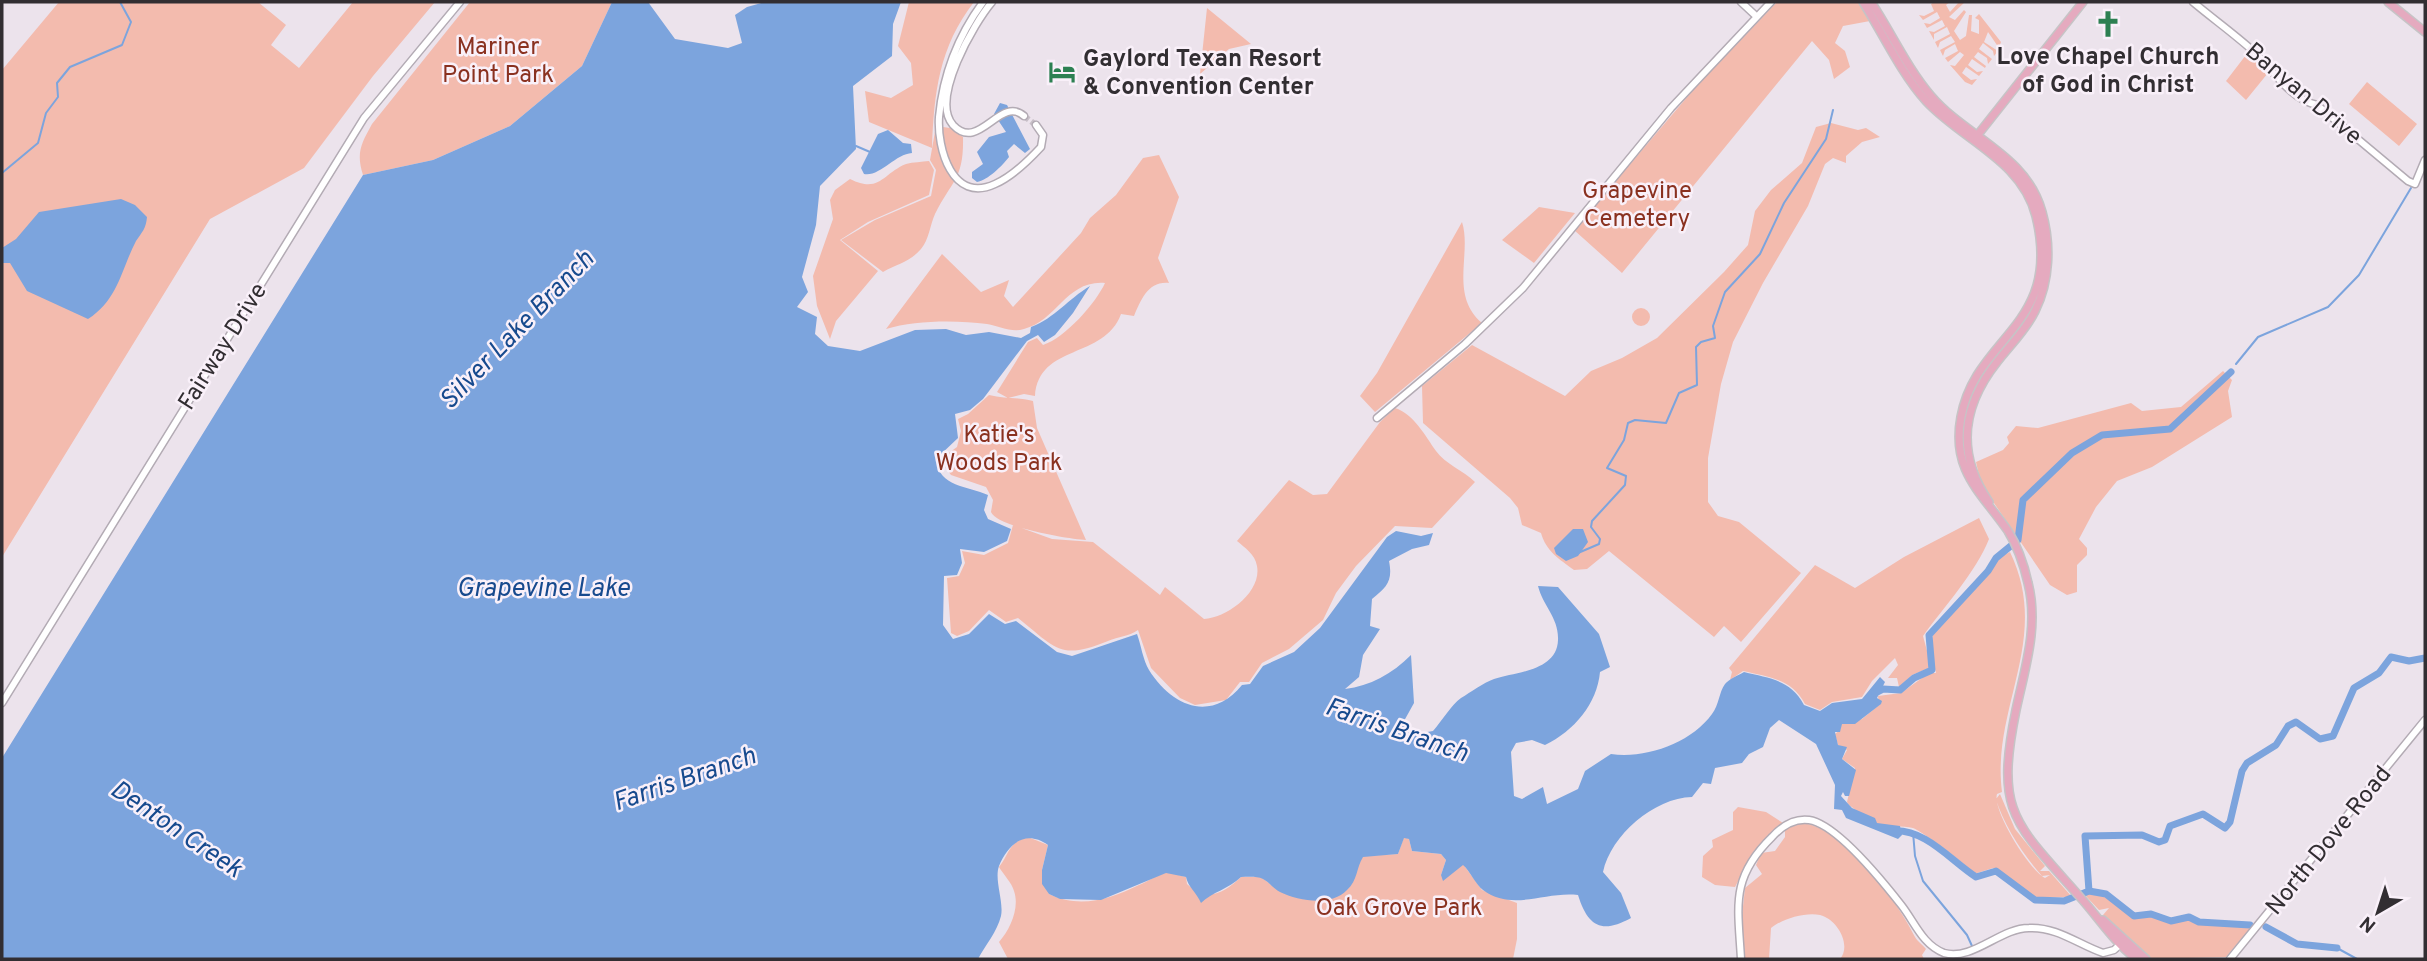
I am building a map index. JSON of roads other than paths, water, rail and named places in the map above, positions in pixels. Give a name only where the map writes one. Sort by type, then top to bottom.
[{"type":"main road","points":[[1863,2],[1926,100],[1976,137]]},
{"type":"main road","points":[[1871,2],[1931,95],[2010,170],[2024,187],[2035,213],[2040,252],[2039,276],[2031,303],[1976,379],[1961,419],[1959,450],[1973,488],[1996,515],[2018,550],[2029,586],[2032,626],[2007,758],[2009,799],[2019,824],[2136,959]]},
{"type":"main road","points":[[1976,137],[2083,2]]},
{"type":"main road","points":[[2388,2],[2425,32]]},
{"type":"main road","points":[[2122,943],[2146,959]]},
{"type":"street","name":"Fairway Drive","points":[[2,703],[364,118],[460,2]]},
{"type":"street","points":[[983,2],[966,35],[939,117],[940,150],[947,168],[966,185],[978,188],[995,184],[1036,152],[1043,139],[1035,125]]},
{"type":"street","points":[[966,35],[992,2]]},
{"type":"street","points":[[1741,2],[1756,16]]},
{"type":"street","points":[[1377,418],[1465,344],[1523,288],[1653,130],[1771,2]]},
{"type":"street","name":"Banyan Drive","points":[[2193,2],[2252,50],[2271,72],[2297,94],[2308,103],[2317,105],[2415,184],[2425,160]]},
{"type":"street","points":[[948,84],[949,119],[961,131],[980,130],[1010,111],[1024,116]]},
{"type":"street","name":"North Dove Road","points":[[2230,959],[2425,720]]},
{"type":"street","points":[[1741,959],[1737,908],[1741,879],[1752,859],[1778,830],[1794,821],[1808,820],[1835,833],[1894,896],[1921,935],[1944,953],[1963,954],[2010,930],[2031,928],[2058,932],[2103,953],[2122,943]]},
{"type":"water","name":"Grapevine Lake","points":[[612,2],[648,2],[675,39],[728,48],[742,43],[735,15],[747,7],[765,2],[901,2],[893,24],[892,56],[853,86],[856,149],[820,186],[816,225],[802,277],[808,292],[797,307],[817,317],[815,334],[828,346],[860,351],[915,330],[946,329],[966,335],[989,332],[1021,338],[1030,333],[1031,327],[1047,319],[1090,286],[1055,335],[1044,342],[1038,335],[1027,341],[983,399],[970,410],[955,414],[958,438],[938,457],[941,474],[954,484],[988,495],[984,510],[988,519],[1011,529],[1007,541],[984,552],[960,549],[962,563],[957,575],[944,576],[943,625],[953,639],[969,634],[989,614],[1005,624],[1016,621],[1057,652],[1072,656],[1137,634],[1149,670],[1169,694],[1193,706],[1206,707],[1218,704],[1242,685],[1250,684],[1263,666],[1294,652],[1320,628],[1387,537],[1396,531],[1421,536],[1433,533],[1429,545],[1412,549],[1389,561],[1388,583],[1372,599],[1370,626],[1380,629],[1363,655],[1359,677],[1345,689],[1380,678],[1411,655],[1414,703],[1404,721],[1410,735],[1433,731],[1457,701],[1486,683],[1524,672],[1551,658],[1556,650],[1558,632],[1538,586],[1558,587],[1599,634],[1610,667],[1600,672],[1589,705],[1565,732],[1545,745],[1532,740],[1516,743],[1511,752],[1514,796],[1522,799],[1543,787],[1547,804],[1578,789],[1585,771],[1611,754],[1639,754],[1680,741],[1712,714],[1725,684],[1744,672],[1771,678],[1786,685],[1804,705],[1820,711],[1832,703],[1862,699],[1880,677],[1885,682],[1877,698],[1882,701],[1881,704],[1855,724],[1842,724],[1840,732],[1835,732],[1838,745],[1847,747],[1842,759],[1856,770],[1849,796],[1845,796],[1843,792],[1841,796],[1852,808],[1875,818],[1877,823],[1900,826],[1902,835],[1898,839],[1846,818],[1842,810],[1834,809],[1835,785],[1816,744],[1779,720],[1770,728],[1763,747],[1749,754],[1742,763],[1715,768],[1711,784],[1703,783],[1692,797],[1678,799],[1649,811],[1625,832],[1615,845],[1603,872],[1621,893],[1631,918],[1612,926],[1592,921],[1578,895],[1506,900],[1483,890],[1463,865],[1443,881],[1441,875],[1446,860],[1441,854],[1412,851],[1409,839],[1404,838],[1398,854],[1363,857],[1351,886],[1332,899],[1315,901],[1296,898],[1280,892],[1261,878],[1241,877],[1201,903],[1186,877],[1166,873],[1101,900],[1060,899],[1049,894],[1042,884],[1042,870],[1048,845],[1032,838],[1012,845],[999,866],[1001,916],[978,959],[2,959],[2,758],[363,175],[433,160],[510,126],[582,66]]},
{"type":"water","points":[[1000,103],[1007,105],[1030,149],[1025,153],[1014,144],[1007,151],[1009,157],[1003,164],[990,176],[977,182],[972,178],[972,172],[983,164],[977,152],[989,137],[1006,132],[994,114]]},
{"type":"water","points":[[888,130],[903,143],[911,144],[912,153],[876,172],[864,174],[861,168],[878,134]]},
{"type":"water","points":[[121,199],[135,205],[147,217],[146,225],[112,294],[88,319],[27,291],[10,263],[2,263],[2,248],[16,239],[39,212]]},
{"type":"water","points":[[1573,529],[1583,529],[1588,542],[1578,556],[1566,561],[1556,554],[1554,548]]},
{"type":"waterway","points":[[2,173],[38,143],[46,113],[58,97],[57,83],[70,67],[122,45],[131,22],[120,2]]},
{"type":"waterway","points":[[1578,553],[1599,544],[1600,539],[1591,527],[1592,521],[1625,485],[1626,476],[1607,468],[1624,440],[1628,423],[1635,420],[1666,423],[1679,393],[1697,385],[1696,347],[1701,342],[1715,338],[1713,326],[1725,292],[1760,254],[1784,203],[1826,139],[1833,110]]},
{"type":"waterway","points":[[856,146],[870,152]]},
{"type":"waterway","points":[[2236,364],[2258,337],[2328,307],[2359,275],[2411,188]]},
{"type":"waterway","points":[[1875,693],[1883,689],[1900,690],[1914,678],[1932,670],[1929,635],[1988,571],[1996,558],[2018,540],[2023,500],[2072,453],[2102,435],[2170,429],[2231,372]]},
{"type":"waterway","name":"Farris Branch","points":[[1892,831],[1904,831],[1926,840],[1976,877],[1996,871],[2035,900],[2064,901],[2089,891],[2085,836],[2142,835],[2159,842],[2165,840],[2170,826],[2203,814],[2225,828],[2230,822],[2242,771],[2247,763],[2276,745],[2288,726],[2296,722],[2320,739],[2333,736],[2354,688],[2379,673],[2391,657],[2409,661],[2425,658]]},
{"type":"waterway","points":[[1913,832],[1915,856],[1923,881],[1967,935],[1972,946]]},
{"type":"waterway","points":[[2089,891],[2106,894],[2134,916],[2151,914],[2171,921],[2189,917],[2199,922],[2250,925]]},
{"type":"waterway","points":[[2266,927],[2297,944],[2337,948]]},
{"type":"waterway","points":[[2337,948],[2357,959]]},
{"type":"tunnel","points":[[1024,116],[1036,125]]},
{"type":"place","name":"Love Chapel Church of God in Christ","points":[[2108,24]]},
{"type":"place","name":"Gaylord Texan Resort & Convention Center","points":[[1062,72]]},
{"type":"park label","name":"Mariner Point Park","points":[[498,60]]},
{"type":"park label","name":"Grapevine Cemetery","points":[[1637,204]]},
{"type":"park label","name":"Katie's Woods Park","points":[[999,448]]},
{"type":"park label","name":"Oak Grove Park","points":[[1399,907]]},
{"type":"water label","name":"Silver Lake Branch","points":[[516,329]]},
{"type":"water label","name":"Denton Creek","points":[[177,828]]}]
